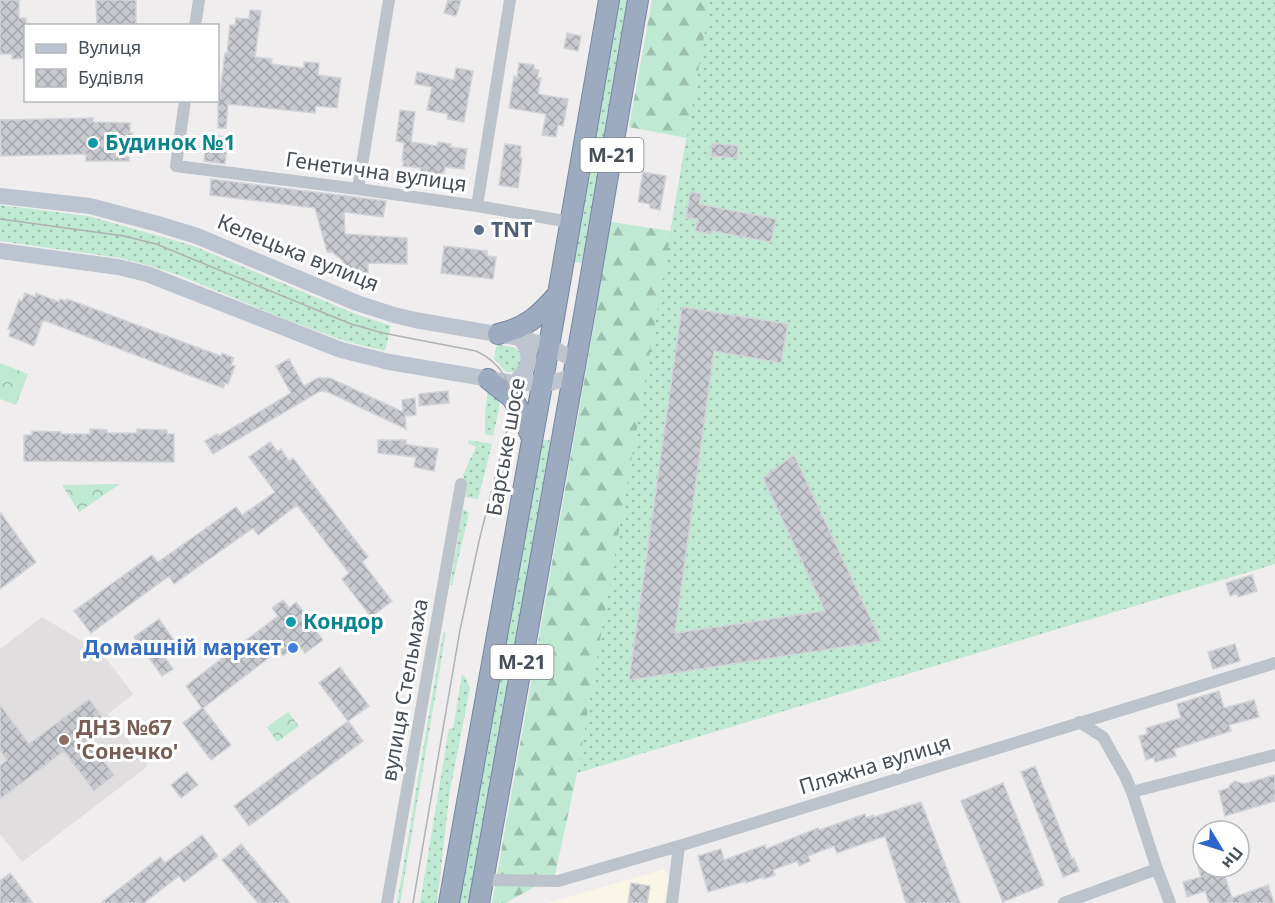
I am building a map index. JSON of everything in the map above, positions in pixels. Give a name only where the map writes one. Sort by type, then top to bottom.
[{"type":"highway","name":"Барське шосе","points":[[448,903],[609,0]]},
{"type":"highway","name":"М-21","points":[[479,903],[639,0]]},
{"type":"highway","points":[[498,334],[515,330],[533,320],[557,299],[558,309],[562,314],[574,316],[585,310]]},
{"type":"highway","points":[[488,379],[512,398],[532,438],[542,431],[549,431],[558,438],[561,444]]},
{"type":"main road","name":"Келецька вулиця","points":[[0,196],[90,206],[158,224],[197,236],[379,311],[415,321],[520,338],[549,346],[574,369]]},
{"type":"main road","points":[[0,250],[118,267],[147,274],[341,350],[389,362],[514,383],[551,383],[574,369]]},
{"type":"main road","points":[[514,383],[524,373],[529,358],[528,351],[520,338]]},
{"type":"street","points":[[195,24],[199,0]]},
{"type":"street","points":[[358,189],[389,0]]},
{"type":"street","points":[[477,206],[510,0]]},
{"type":"street","name":"Генетична вулиця","points":[[185,102],[176,166],[358,189],[570,222]]},
{"type":"street","name":"вулиця Стельмаха","points":[[387,903],[461,484]]},
{"type":"street","name":"Пляжна вулиця","points":[[483,880],[558,880],[679,846],[1275,663]]},
{"type":"street","points":[[1079,722],[1102,737],[1125,776],[1170,903]]},
{"type":"street","points":[[1132,792],[1275,755]]},
{"type":"street","points":[[672,903],[679,846]]},
{"type":"street","points":[[1064,903],[1156,868]]},
{"type":"shaded area","name":"ДНЗ №67 'Сонечко'","points":[[42,617],[102,653],[133,694],[108,714],[148,766],[22,862],[0,834],[0,649]]},
{"type":"shaded area","points":[[665,869],[669,878],[664,903],[547,903]]},
{"type":"green space","points":[[609,0],[638,0],[593,264],[563,261]]},
{"type":"green space","points":[[652,0],[710,0],[687,138],[629,127]]},
{"type":"green space","points":[[710,0],[1275,0],[1275,564],[577,773]]},
{"type":"green space","points":[[0,205],[88,216],[194,246],[353,313],[391,326],[385,351],[345,341],[150,266],[120,258],[0,241]]},
{"type":"green space","points":[[611,222],[671,231],[577,773],[555,875],[506,903],[492,903],[586,371]]},
{"type":"green space","points":[[497,344],[515,348],[520,353],[523,363],[514,372],[506,372],[494,359]]},
{"type":"green space","points":[[0,363],[28,374],[16,405],[0,399]]},
{"type":"green space","points":[[488,389],[499,397],[499,409],[493,436],[485,434]]},
{"type":"green space","points":[[469,440],[492,444],[478,499],[465,497],[467,485],[463,475],[476,447],[468,443]]},
{"type":"green space","points":[[543,440],[549,440],[552,445],[469,903],[457,903],[540,443]]},
{"type":"green space","points":[[506,446],[512,448],[501,507],[493,508],[494,491]]},
{"type":"green space","points":[[120,484],[79,512],[62,485]]},
{"type":"green space","points":[[463,509],[469,513],[452,585],[450,585]]},
{"type":"green space","points":[[443,632],[446,633],[400,903],[397,903]]},
{"type":"green space","points":[[462,674],[470,688],[450,790],[437,903],[420,903],[449,728],[453,729]]},
{"type":"green space","points":[[288,712],[299,726],[277,742],[267,727]]},
{"type":"building","points":[[0,0],[19,0],[19,18],[26,18],[24,58],[12,59],[12,54],[0,54]]},
{"type":"building","points":[[96,0],[136,0],[136,24],[97,24]]},
{"type":"building","points":[[448,0],[461,0],[456,16],[444,13]]},
{"type":"building","points":[[250,10],[261,11],[255,57],[272,59],[271,64],[304,68],[304,62],[319,63],[318,75],[341,78],[337,108],[316,106],[315,113],[228,104],[226,128],[218,128],[219,92],[230,25],[235,25],[236,18],[249,19]]},
{"type":"building","points":[[567,33],[581,36],[578,51],[564,48]]},
{"type":"building","points":[[519,63],[534,65],[534,69],[539,70],[537,78],[541,78],[538,94],[568,99],[563,126],[558,125],[556,137],[542,135],[546,114],[509,108],[514,76],[517,77]]},
{"type":"building","points":[[456,68],[473,71],[464,122],[447,119],[448,114],[427,110],[432,87],[415,84],[417,72],[454,80]]},
{"type":"building","points":[[400,110],[415,112],[411,142],[437,146],[438,142],[451,144],[450,147],[467,149],[464,169],[445,167],[443,177],[420,174],[421,168],[403,166],[404,143],[396,141]]},
{"type":"building","name":"Будинок №1","points":[[93,118],[93,122],[130,123],[130,133],[133,133],[133,152],[129,152],[129,161],[86,161],[86,154],[1,156],[0,120]]},
{"type":"building","points":[[207,135],[228,137],[225,164],[204,161]]},
{"type":"building","points":[[712,143],[738,146],[737,158],[711,156]]},
{"type":"building","points":[[505,144],[521,146],[520,158],[522,158],[518,188],[499,185]]},
{"type":"building","points":[[643,172],[666,176],[660,210],[650,208],[650,204],[638,202]]},
{"type":"building","points":[[211,179],[386,201],[383,217],[344,212],[345,234],[407,238],[407,264],[368,263],[368,280],[354,274],[355,270],[342,269],[343,261],[332,252],[327,252],[315,208],[210,195]]},
{"type":"building","points":[[690,192],[701,194],[699,204],[776,219],[771,242],[712,231],[711,234],[695,231],[698,219],[686,218]]},
{"type":"building","points":[[444,246],[487,251],[487,256],[496,257],[493,279],[441,273]]},
{"type":"building","points":[[25,293],[35,297],[36,293],[59,302],[60,299],[66,301],[67,299],[221,356],[222,353],[234,358],[231,365],[235,366],[228,384],[225,383],[223,388],[43,320],[34,346],[9,336],[11,330],[8,329],[19,300],[22,301]]},
{"type":"building","points":[[682,307],[788,324],[781,363],[714,351],[675,633],[825,611],[763,478],[794,455],[881,641],[629,680]]},
{"type":"building","points":[[289,359],[304,386],[318,378],[330,378],[403,412],[402,400],[415,398],[416,415],[405,416],[406,429],[328,392],[320,391],[213,454],[205,441],[217,434],[219,436],[291,393],[276,366]]},
{"type":"building","points":[[448,391],[449,403],[419,406],[419,394]]},
{"type":"building","points":[[90,429],[107,430],[107,433],[137,433],[137,429],[167,430],[167,434],[174,434],[174,462],[24,461],[24,435],[32,435],[32,431],[90,434]]},
{"type":"building","points":[[378,440],[406,440],[406,444],[409,445],[438,449],[434,471],[414,467],[416,457],[378,453]]},
{"type":"building","points":[[270,442],[278,452],[281,449],[289,461],[293,458],[368,557],[362,562],[392,601],[371,617],[342,579],[349,573],[297,505],[258,535],[253,528],[174,584],[169,576],[91,633],[74,611],[152,555],[158,562],[236,507],[242,515],[275,492],[249,457]]},
{"type":"building","points":[[0,512],[36,562],[0,589]]},
{"type":"building","points":[[1252,575],[1257,591],[1238,597],[1237,593],[1230,596],[1226,583]]},
{"type":"building","points":[[283,600],[289,608],[296,602],[323,640],[305,653],[298,644],[283,656],[279,650],[203,708],[231,745],[211,760],[183,723],[202,708],[186,686],[278,616],[272,608]]},
{"type":"building","points":[[159,619],[176,643],[162,653],[173,669],[162,676],[134,637]]},
{"type":"building","points":[[1235,644],[1240,661],[1213,669],[1208,652]]},
{"type":"building","points":[[340,667],[369,706],[348,721],[319,683]]},
{"type":"building","points":[[1219,691],[1224,708],[1254,700],[1259,717],[1229,725],[1231,731],[1174,749],[1176,756],[1155,762],[1154,757],[1146,760],[1139,736],[1147,734],[1146,728],[1181,718],[1177,704]]},
{"type":"building","points":[[89,699],[104,720],[84,735],[114,775],[94,791],[64,751],[0,799],[0,766],[7,760],[0,750],[0,705],[29,744]]},
{"type":"building","points":[[348,721],[363,741],[249,826],[234,806]]},
{"type":"building","points":[[1035,766],[1072,859],[1074,858],[1079,871],[1063,877],[1021,772]]},
{"type":"building","points":[[187,772],[198,785],[181,798],[171,785]]},
{"type":"building","points":[[1275,775],[1275,801],[1225,816],[1219,791],[1229,788],[1235,781],[1244,784]]},
{"type":"building","points":[[1003,783],[1044,885],[1003,902],[961,801]]},
{"type":"building","points":[[921,802],[960,903],[906,903],[885,836],[837,853],[834,846],[808,856],[810,861],[799,866],[797,861],[773,870],[775,875],[708,892],[698,856],[721,849],[724,860],[765,845],[766,849],[818,828],[819,830],[865,814],[866,818],[873,815],[874,817]]},
{"type":"building","points":[[202,835],[218,856],[184,882],[179,876],[144,903],[101,903],[160,857],[165,863]]},
{"type":"building","points":[[241,844],[290,903],[258,903],[222,860]]},
{"type":"building","points":[[10,873],[33,903],[0,903],[0,881]]},
{"type":"building","points":[[1194,879],[1226,879],[1232,898],[1268,885],[1274,903],[1209,903],[1205,891],[1187,897],[1183,882]]},
{"type":"building","points":[[631,883],[650,886],[647,903],[628,903]]},
{"type":"tram line","points":[[0,219],[124,236],[156,244],[351,324],[383,333],[476,351],[493,362],[505,376],[511,394],[511,414],[479,541],[460,630],[413,903]]},
{"type":"place","name":"Будинок №1","points":[[93,143]]},
{"type":"place","name":"TNT","points":[[479,230]]},
{"type":"place","name":"Кондор","points":[[291,622]]},
{"type":"place","name":"Домашній маркет","points":[[293,648]]},
{"type":"place","name":"ДНЗ №67 'Сонечко'","points":[[64,740]]}]
